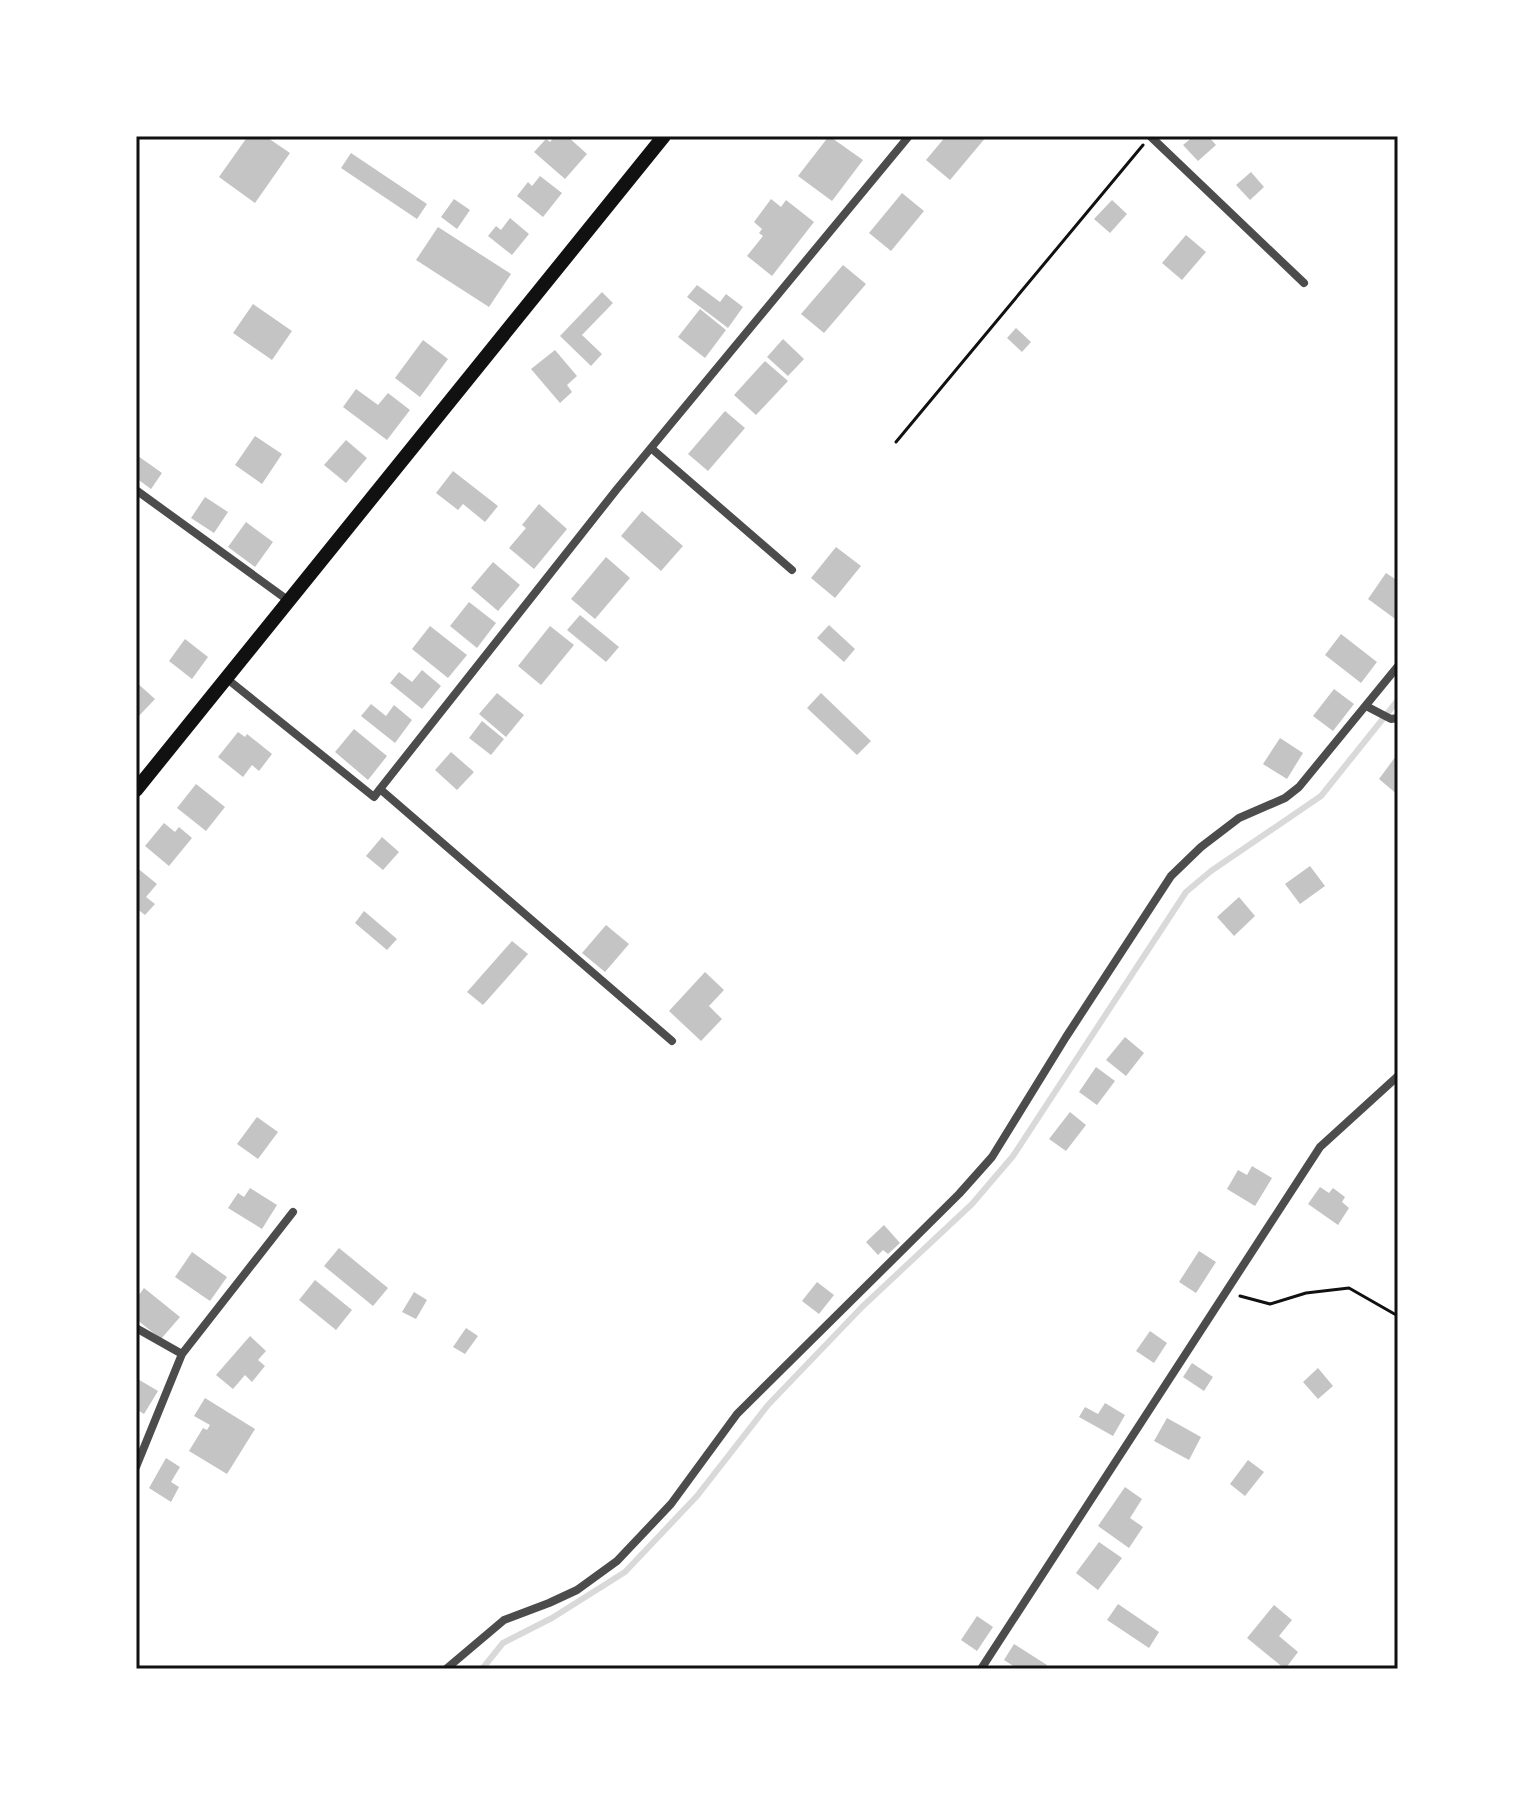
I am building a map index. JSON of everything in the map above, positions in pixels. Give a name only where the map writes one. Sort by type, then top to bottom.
[{"type":"main road","points":[[136,790],[664,136]]},
{"type":"street","points":[[226,678],[374,797],[651,448],[909,136]]},
{"type":"street","points":[[1150,136],[1304,283]]},
{"type":"street","points":[[651,448],[792,570]]},
{"type":"street","points":[[136,490],[289,601]]},
{"type":"street","points":[[446,1669],[504,1620],[577,1590],[617,1561],[644,1535],[671,1504],[737,1414],[992,1157],[1171,876],[1201,847],[1239,818],[1285,798],[1299,787],[1398,666]]},
{"type":"street","points":[[1366,706],[1395,718]]},
{"type":"street","points":[[380,789],[672,1041]]},
{"type":"street","points":[[981,1669],[1320,1147],[1398,1076]]},
{"type":"street","points":[[136,1467],[182,1354],[293,1212]]},
{"type":"street","points":[[136,1328],[182,1354]]},
{"type":"path","points":[[896,442],[1150,136]]},
{"type":"path","points":[[1226,1289],[1244,1298],[1270,1304],[1306,1293],[1349,1288],[1398,1316]]},
{"type":"building","points":[[248,136],[265,136],[290,153],[255,203],[219,177]]},
{"type":"building","points":[[555,136],[567,136],[587,154],[565,179],[534,152],[546,139],[550,142]]},
{"type":"building","points":[[829,136],[863,160],[832,201],[798,176]]},
{"type":"building","points":[[946,136],[987,136],[950,180],[926,160]]},
{"type":"building","points":[[1194,136],[1208,136],[1216,145],[1198,161],[1183,145]]},
{"type":"building","points":[[351,153],[427,204],[417,219],[341,168]]},
{"type":"building","points":[[1251,172],[1264,187],[1250,200],[1236,185]]},
{"type":"building","points":[[540,176],[562,193],[543,217],[517,196],[528,182],[532,186]]},
{"type":"building","points":[[902,193],[924,211],[891,251],[869,233]]},
{"type":"building","points":[[454,199],[470,210],[457,229],[441,217]]},
{"type":"building","points":[[771,199],[781,207],[786,200],[814,222],[772,276],[747,256],[763,236],[759,233],[762,229],[754,222]]},
{"type":"building","points":[[1112,200],[1127,214],[1110,233],[1094,219]]},
{"type":"building","points":[[510,218],[529,234],[512,255],[488,236],[496,226],[501,230]]},
{"type":"building","points":[[438,227],[511,274],[489,307],[416,260]]},
{"type":"building","points":[[1186,235],[1206,252],[1182,280],[1162,263]]},
{"type":"building","points":[[843,265],[866,284],[824,333],[801,314]]},
{"type":"building","points":[[697,285],[720,302],[726,294],[743,307],[728,328],[687,297]]},
{"type":"building","points":[[602,292],[613,303],[582,335],[602,354],[591,366],[560,336]]},
{"type":"building","points":[[253,304],[292,331],[272,360],[233,333]]},
{"type":"building","points":[[700,309],[726,330],[705,358],[678,337]]},
{"type":"building","points":[[1016,328],[1031,342],[1022,352],[1007,338]]},
{"type":"building","points":[[783,339],[804,359],[788,376],[767,357]]},
{"type":"building","points":[[423,340],[448,359],[420,397],[395,378]]},
{"type":"building","points":[[555,350],[577,376],[567,385],[572,392],[560,403],[531,369]]},
{"type":"building","points":[[765,361],[788,381],[756,415],[734,395]]},
{"type":"building","points":[[356,389],[378,405],[388,393],[410,410],[387,440],[343,407]]},
{"type":"building","points":[[725,411],[745,428],[708,471],[688,454]]},
{"type":"building","points":[[255,436],[282,454],[262,484],[235,465]]},
{"type":"building","points":[[346,440],[367,458],[346,483],[324,465]]},
{"type":"building","points":[[138,456],[162,473],[151,489],[136,478]]},
{"type":"building","points":[[453,471],[498,506],[485,522],[463,504],[458,510],[436,493]]},
{"type":"building","points":[[205,497],[228,512],[214,533],[191,518]]},
{"type":"building","points":[[539,504],[567,529],[534,569],[509,548],[526,528],[522,525]]},
{"type":"building","points":[[642,511],[683,546],[661,571],[621,536]]},
{"type":"building","points":[[246,522],[273,542],[255,567],[228,547]]},
{"type":"building","points":[[836,547],[861,566],[835,598],[811,578]]},
{"type":"building","points":[[606,557],[630,578],[595,619],[571,599]]},
{"type":"building","points":[[493,562],[520,585],[498,611],[471,588]]},
{"type":"building","points":[[1386,573],[1398,581],[1398,621],[1368,599]]},
{"type":"building","points":[[469,602],[496,623],[477,648],[450,626]]},
{"type":"building","points":[[580,615],[619,647],[606,662],[567,630]]},
{"type":"building","points":[[829,625],[855,649],[844,662],[817,638]]},
{"type":"building","points":[[430,626],[467,655],[448,678],[412,649]]},
{"type":"building","points":[[550,626],[574,645],[541,685],[518,666]]},
{"type":"building","points":[[1341,634],[1377,662],[1361,683],[1325,655]]},
{"type":"building","points":[[185,639],[208,657],[192,679],[169,661]]},
{"type":"building","points":[[422,670],[441,686],[422,709],[390,683],[399,672],[412,682]]},
{"type":"building","points":[[136,682],[155,699],[136,719]]},
{"type":"building","points":[[1334,689],[1354,704],[1333,731],[1313,716]]},
{"type":"building","points":[[497,693],[524,715],[506,737],[479,714]]},
{"type":"building","points":[[821,693],[871,741],[857,755],[807,708]]},
{"type":"building","points":[[371,704],[386,716],[394,705],[412,720],[395,743],[361,716]]},
{"type":"building","points":[[482,721],[504,739],[491,755],[469,738]]},
{"type":"building","points":[[354,729],[387,756],[368,780],[335,752]]},
{"type":"building","points":[[238,732],[245,737],[247,734],[272,754],[259,771],[252,765],[243,777],[218,757]]},
{"type":"building","points":[[1280,738],[1303,753],[1287,779],[1263,764]]},
{"type":"building","points":[[451,752],[474,772],[457,790],[435,770]]},
{"type":"building","points":[[1396,756],[1398,758],[1398,795],[1379,779]]},
{"type":"building","points":[[196,784],[225,807],[206,831],[177,808]]},
{"type":"building","points":[[164,823],[175,832],[179,827],[192,838],[169,866],[145,846]]},
{"type":"building","points":[[382,837],[399,852],[383,870],[366,856]]},
{"type":"building","points":[[1310,866],[1325,886],[1300,904],[1285,884]]},
{"type":"building","points":[[136,867],[157,884],[146,897],[155,904],[145,915],[136,908]]},
{"type":"building","points":[[1239,897],[1255,916],[1234,936],[1217,917]]},
{"type":"building","points":[[364,911],[397,939],[387,950],[355,923]]},
{"type":"building","points":[[606,925],[629,944],[605,972],[582,953]]},
{"type":"building","points":[[512,941],[528,954],[483,1005],[467,992]]},
{"type":"building","points":[[705,972],[724,990],[709,1006],[722,1019],[701,1041],[669,1011]]},
{"type":"building","points":[[1125,1037],[1144,1053],[1126,1076],[1106,1060]]},
{"type":"building","points":[[1096,1067],[1115,1081],[1097,1105],[1079,1092]]},
{"type":"building","points":[[1070,1112],[1086,1125],[1066,1151],[1049,1139]]},
{"type":"building","points":[[257,1117],[278,1132],[258,1159],[237,1144]]},
{"type":"building","points":[[1252,1166],[1272,1178],[1255,1206],[1227,1189],[1238,1170],[1247,1175]]},
{"type":"building","points":[[1320,1187],[1329,1193],[1333,1188],[1345,1197],[1342,1202],[1349,1208],[1338,1225],[1308,1204]]},
{"type":"building","points":[[250,1188],[277,1205],[262,1229],[228,1208],[238,1193],[244,1197]]},
{"type":"building","points":[[884,1225],[900,1243],[888,1254],[883,1250],[878,1255],[866,1242]]},
{"type":"building","points":[[339,1248],[388,1288],[373,1306],[324,1266]]},
{"type":"building","points":[[1199,1251],[1216,1262],[1196,1293],[1179,1282]]},
{"type":"building","points":[[192,1252],[227,1277],[210,1301],[175,1277]]},
{"type":"building","points":[[315,1280],[352,1310],[336,1330],[299,1300]]},
{"type":"building","points":[[817,1282],[834,1295],[819,1314],[802,1301]]},
{"type":"building","points":[[144,1288],[180,1317],[161,1339],[136,1319],[136,1299]]},
{"type":"building","points":[[414,1292],[427,1300],[416,1319],[402,1312]]},
{"type":"building","points":[[466,1328],[478,1336],[465,1354],[453,1347]]},
{"type":"building","points":[[1150,1331],[1167,1343],[1154,1363],[1136,1351]]},
{"type":"building","points":[[250,1336],[266,1351],[258,1360],[265,1366],[252,1382],[245,1375],[233,1389],[216,1375]]},
{"type":"building","points":[[1192,1363],[1213,1377],[1204,1391],[1183,1377]]},
{"type":"building","points":[[1318,1368],[1333,1386],[1318,1399],[1303,1382]]},
{"type":"building","points":[[136,1378],[158,1391],[144,1414],[136,1409]]},
{"type":"building","points":[[205,1398],[255,1429],[227,1474],[189,1451],[203,1428],[207,1430],[210,1425],[194,1416]]},
{"type":"building","points":[[1105,1403],[1125,1415],[1113,1436],[1079,1417],[1085,1407],[1098,1414]]},
{"type":"building","points":[[1167,1418],[1201,1437],[1189,1460],[1154,1441]]},
{"type":"building","points":[[166,1458],[180,1467],[171,1482],[179,1487],[171,1502],[149,1488]]},
{"type":"building","points":[[1248,1460],[1264,1472],[1245,1496],[1230,1484]]},
{"type":"building","points":[[1125,1487],[1142,1499],[1130,1518],[1143,1527],[1129,1548],[1098,1526]]},
{"type":"building","points":[[1099,1542],[1122,1558],[1098,1590],[1076,1573]]},
{"type":"building","points":[[1118,1604],[1159,1632],[1149,1648],[1107,1620]]},
{"type":"building","points":[[1274,1605],[1292,1620],[1279,1636],[1298,1652],[1285,1669],[1247,1638]]},
{"type":"building","points":[[977,1616],[993,1627],[977,1651],[961,1640]]},
{"type":"building","points":[[1014,1644],[1047,1665],[1044,1669],[1018,1669],[1004,1660]]},
{"type":"waterway","points":[[482,1669],[503,1643],[552,1618],[625,1572],[697,1496],[768,1405],[862,1307],[972,1204],[1013,1156],[1186,892],[1211,871],[1321,796],[1398,700]]}]
